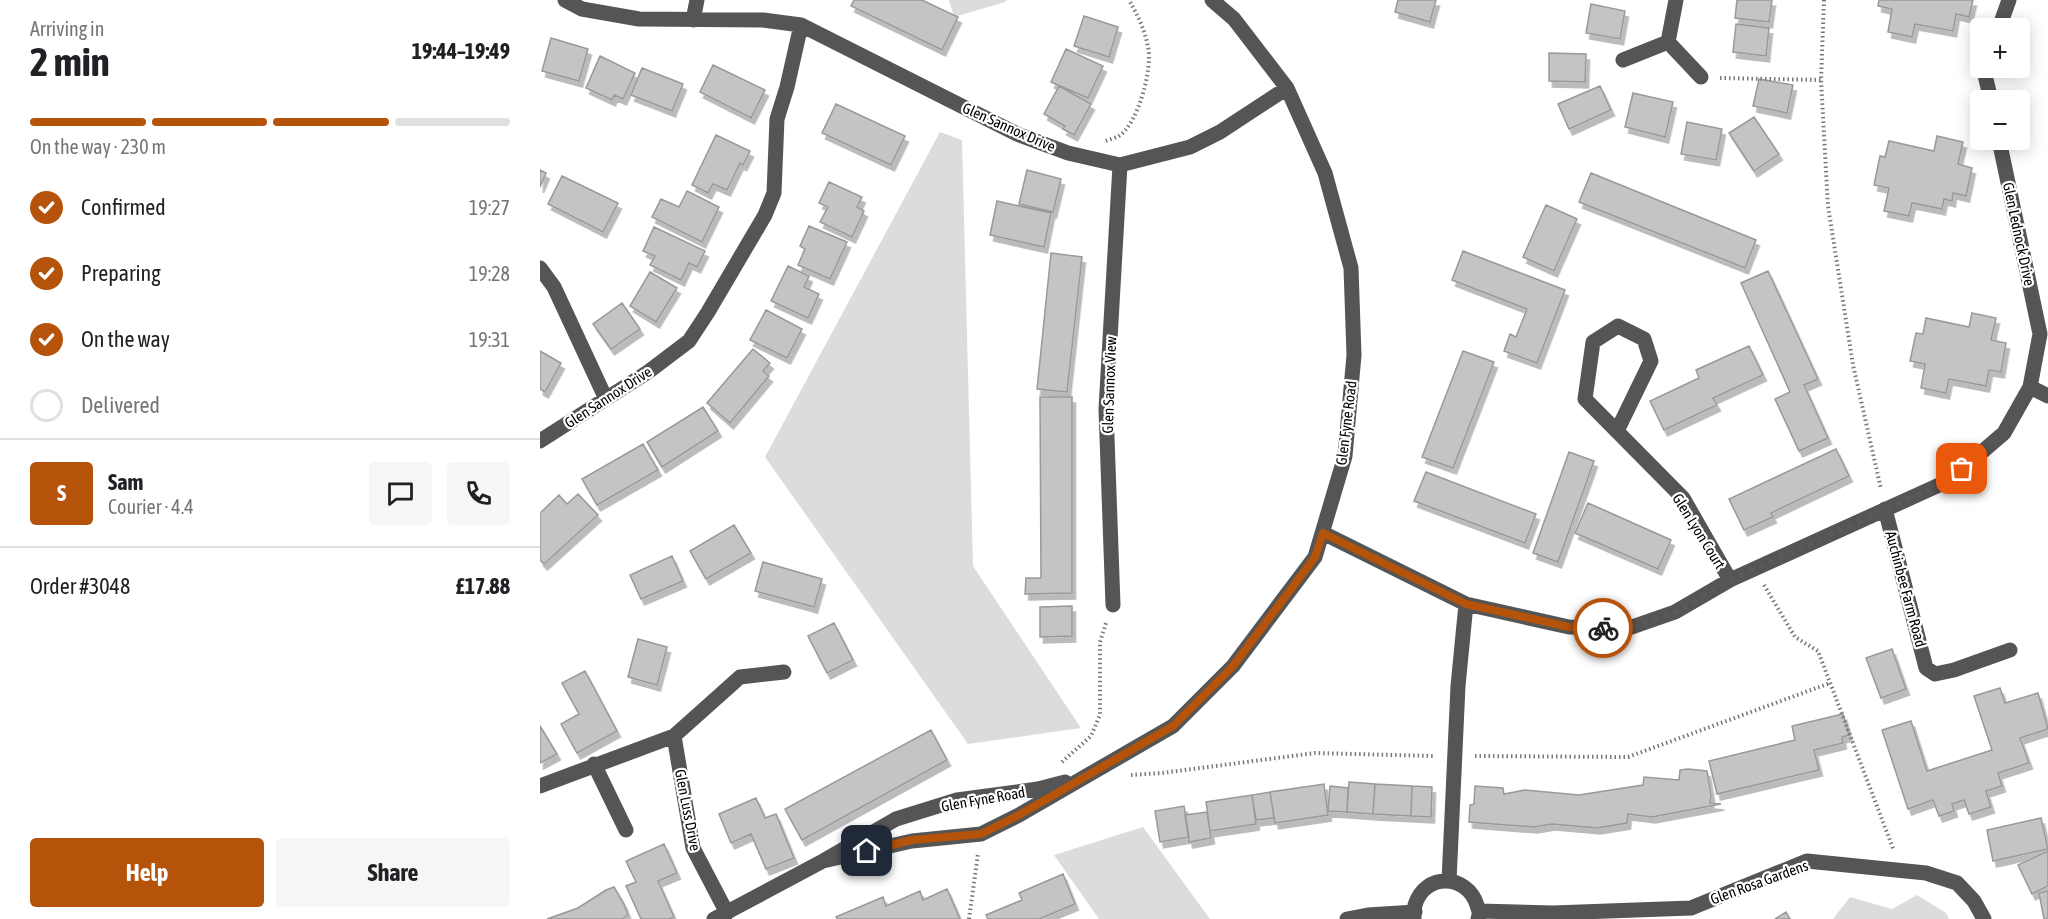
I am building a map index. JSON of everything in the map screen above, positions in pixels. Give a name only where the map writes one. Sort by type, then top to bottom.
[{"type":"street","name":"Glen Sannox Drive","points":[[565,0],[582,9],[639,19],[763,20],[801,25],[1017,134],[1068,153],[1120,165],[1190,147],[1220,132],[1287,88]]},
{"type":"street","points":[[693,20],[697,0]]},
{"type":"street","name":"Glen Fyne Road","points":[[823,861],[912,840],[981,834],[1019,815],[1173,726],[1225,674],[1315,557],[1345,456],[1354,355],[1351,268],[1325,173],[1287,88],[1234,19],[1212,0]]},
{"type":"street","points":[[1668,42],[1676,0]]},
{"type":"street","points":[[2003,18],[2009,0]]},
{"type":"street","name":"Glen Sannox Drive","points":[[540,441],[648,372],[689,341],[708,312],[765,215],[774,194],[777,119],[801,25]]},
{"type":"street","points":[[1623,60],[1668,42]]},
{"type":"street","points":[[1668,42],[1701,77]]},
{"type":"street","name":"Glen Lednock Drive","points":[[1323,533],[1466,604],[1569,627],[1629,628],[1675,612],[1730,580],[1948,481],[2004,433],[2030,387],[2040,334],[2001,150]]},
{"type":"street","name":"Glen Sannox View","points":[[1113,605],[1106,409],[1120,165]]},
{"type":"street","points":[[540,268],[554,287],[606,399]]},
{"type":"street","name":"Glen Lyon Court","points":[[1617,431],[1651,361],[1644,339],[1618,326],[1593,342],[1586,399],[1617,431],[1683,498],[1730,580]]},
{"type":"street","points":[[2030,387],[2048,396]]},
{"type":"street","name":"Auchinbee Farm Road","points":[[1885,509],[1926,668],[1935,674],[1954,670],[2010,650]]},
{"type":"street","points":[[1449,881],[1458,686],[1466,604]]},
{"type":"street","points":[[540,786],[674,736],[740,677],[784,672]]},
{"type":"street","name":"Glen Luss Drive","points":[[674,736],[693,848],[720,916]]},
{"type":"street","points":[[594,764],[626,830]]},
{"type":"street","name":"Glen Fyne Road","points":[[720,916],[896,819],[957,800],[1038,789],[1082,777]]},
{"type":"street","name":"Glen Rosa Gardens","points":[[1478,915],[1691,908],[1807,861],[1926,873],[1957,882],[1974,902],[1984,919]]},
{"type":"street","points":[[1347,919],[1368,915],[1414,916],[1415,905],[1424,889],[1441,880],[1460,883],[1474,896],[1478,915]]},
{"type":"path","points":[[1068,153],[1120,136],[1136,114],[1148,80],[1149,48],[1137,13],[1129,0]]},
{"type":"path","points":[[1824,0],[1821,80],[1828,206],[1853,365],[1885,509]]},
{"type":"path","points":[[1701,77],[1821,80]]},
{"type":"path","points":[[1755,569],[1795,637],[1818,651],[1902,871]]},
{"type":"path","points":[[1057,767],[1091,736],[1100,715],[1100,642],[1113,605]]},
{"type":"path","points":[[969,919],[981,834]]},
{"type":"shaded area","points":[[949,0],[1007,0],[954,17]]},
{"type":"shaded area","points":[[940,132],[962,140],[973,566],[1081,728],[968,744],[765,457]]},
{"type":"shaded area","points":[[1143,827],[1210,919],[1099,919],[1054,855]]},
{"type":"shaded area","points":[[1917,895],[1946,913],[1949,919],[1833,919],[1850,897],[1892,909]]},
{"type":"building","points":[[854,0],[922,0],[958,17],[942,50],[851,6]]},
{"type":"building","points":[[1398,0],[1436,0],[1430,22],[1395,12]]},
{"type":"building","points":[[1737,0],[1772,0],[1769,22],[1735,18]]},
{"type":"building","points":[[1879,0],[1973,0],[1969,17],[1956,14],[1953,31],[1915,24],[1912,37],[1888,32],[1892,9],[1878,6]]},
{"type":"building","points":[[1591,4],[1625,11],[1620,39],[1586,33]]},
{"type":"building","points":[[1084,16],[1118,27],[1109,57],[1074,46]]},
{"type":"building","points":[[1736,24],[1769,28],[1766,56],[1733,52]]},
{"type":"building","points":[[551,38],[588,49],[579,81],[542,71]]},
{"type":"building","points":[[1066,49],[1103,66],[1088,98],[1051,82]]},
{"type":"building","points":[[1549,53],[1586,54],[1585,82],[1549,81]]},
{"type":"building","points":[[600,56],[635,73],[623,99],[614,95],[612,100],[586,88]]},
{"type":"building","points":[[713,65],[765,90],[751,118],[700,92]]},
{"type":"building","points":[[642,68],[683,84],[672,111],[631,95]]},
{"type":"building","points":[[1759,79],[1793,85],[1787,113],[1753,106]]},
{"type":"building","points":[[1059,86],[1091,104],[1074,135],[1063,129],[1065,126],[1044,114]]},
{"type":"building","points":[[1600,86],[1611,110],[1569,129],[1558,104]]},
{"type":"building","points":[[1633,93],[1673,102],[1665,137],[1625,127]]},
{"type":"building","points":[[836,104],[905,136],[891,165],[822,133]]},
{"type":"building","points":[[1754,117],[1779,154],[1754,171],[1729,133]]},
{"type":"building","points":[[1687,122],[1722,129],[1716,160],[1681,154]]},
{"type":"building","points":[[716,135],[750,151],[743,165],[740,163],[727,190],[713,184],[708,193],[692,185]]},
{"type":"building","points":[[1937,136],[1963,142],[1958,164],[1972,168],[1966,196],[1953,193],[1952,201],[1944,199],[1942,209],[1912,203],[1909,216],[1884,211],[1889,188],[1874,185],[1880,156],[1885,157],[1889,141],[1934,151]]},
{"type":"building","points":[[540,170],[546,173],[540,187]]},
{"type":"building","points":[[1027,170],[1061,179],[1053,212],[1019,204]]},
{"type":"building","points":[[1591,173],[1756,240],[1745,268],[1579,202]]},
{"type":"building","points":[[562,176],[618,203],[603,232],[548,204]]},
{"type":"building","points":[[829,182],[862,197],[857,207],[864,211],[852,237],[820,222],[828,207],[819,203]]},
{"type":"building","points":[[687,191],[719,207],[702,242],[652,217],[661,199],[679,207]]},
{"type":"building","points":[[997,201],[1051,213],[1044,247],[990,235]]},
{"type":"building","points":[[1546,205],[1577,219],[1554,271],[1523,257]]},
{"type":"building","points":[[809,226],[847,242],[830,279],[798,265],[805,249],[800,246]]},
{"type":"building","points":[[654,227],[705,251],[697,267],[689,263],[681,280],[650,265],[655,256],[643,251]]},
{"type":"building","points":[[1463,251],[1565,290],[1537,363],[1504,351],[1510,334],[1516,337],[1527,309],[1452,280]]},
{"type":"building","points":[[1051,253],[1082,257],[1067,392],[1037,389]]},
{"type":"building","points":[[788,266],[809,276],[804,287],[819,294],[808,318],[771,301]]},
{"type":"building","points":[[1768,271],[1818,379],[1804,385],[1828,438],[1799,451],[1775,399],[1790,392],[1741,283]]},
{"type":"building","points":[[650,272],[677,288],[656,322],[630,306]]},
{"type":"building","points":[[622,303],[640,329],[611,349],[593,324]]},
{"type":"building","points":[[766,310],[802,329],[787,358],[750,340]]},
{"type":"building","points":[[1972,313],[1996,318],[1991,340],[2006,343],[2001,372],[1989,370],[1986,386],[1949,379],[1946,393],[1921,388],[1925,364],[1910,361],[1916,333],[1923,334],[1926,318],[1969,327]]},
{"type":"building","points":[[1749,346],[1763,375],[1713,398],[1717,405],[1664,430],[1650,401],[1699,378],[1696,370]]},
{"type":"building","points":[[753,349],[770,363],[763,371],[769,376],[730,423],[707,403]]},
{"type":"building","points":[[540,351],[561,363],[545,392],[540,389]]},
{"type":"building","points":[[1463,351],[1494,362],[1453,468],[1422,457]]},
{"type":"building","points":[[1040,397],[1072,397],[1072,593],[1025,594],[1026,578],[1041,578]]},
{"type":"building","points":[[703,407],[718,431],[662,467],[647,442]]},
{"type":"building","points":[[643,444],[658,470],[597,505],[582,479]]},
{"type":"building","points":[[1836,449],[1849,476],[1771,513],[1773,517],[1744,530],[1729,499]]},
{"type":"building","points":[[1569,452],[1594,461],[1558,562],[1533,553]]},
{"type":"building","points":[[1426,472],[1536,514],[1525,543],[1414,501]]},
{"type":"building","points":[[578,494],[598,515],[544,564],[540,560],[540,513],[559,495],[567,504]]},
{"type":"building","points":[[1588,503],[1671,540],[1658,569],[1575,533]]},
{"type":"building","points":[[734,525],[751,553],[706,579],[690,551]]},
{"type":"building","points":[[672,556],[683,581],[641,599],[630,575]]},
{"type":"building","points":[[763,562],[822,579],[814,607],[755,591]]},
{"type":"building","points":[[1072,606],[1072,636],[1040,637],[1040,607]]},
{"type":"building","points":[[834,623],[853,660],[827,673],[808,636]]},
{"type":"building","points":[[638,639],[667,647],[657,685],[628,677]]},
{"type":"building","points":[[1892,649],[1906,689],[1881,698],[1866,658]]},
{"type":"building","points":[[585,671],[617,731],[577,753],[561,724],[579,714],[562,683]]},
{"type":"building","points":[[2000,688],[2005,703],[2038,693],[2048,729],[2020,738],[2029,763],[1998,773],[2002,786],[1986,791],[1991,807],[1969,814],[1964,800],[1952,804],[1954,811],[1939,816],[1933,800],[1908,809],[1882,730],[1911,721],[1927,771],[1992,750],[1974,696]]},
{"type":"building","points":[[1843,714],[1849,735],[1842,737],[1843,743],[1814,750],[1819,770],[1717,794],[1709,761],[1795,740],[1792,726]]},
{"type":"building","points":[[540,726],[557,754],[540,763]]},
{"type":"building","points":[[931,730],[947,760],[802,840],[785,809]]},
{"type":"building","points":[[1680,770],[1707,771],[1710,803],[1721,804],[1652,817],[1628,814],[1627,823],[1597,828],[1552,824],[1534,827],[1469,822],[1470,805],[1474,804],[1475,786],[1503,788],[1504,794],[1525,790],[1579,795],[1643,785],[1644,777],[1679,780]]},
{"type":"building","points":[[1349,782],[1375,784],[1373,814],[1347,812]]},
{"type":"building","points":[[1324,784],[1328,815],[1275,823],[1270,792]]},
{"type":"building","points":[[1375,784],[1412,786],[1411,816],[1373,814]]},
{"type":"building","points":[[1330,786],[1348,788],[1347,812],[1328,811]]},
{"type":"building","points":[[1412,786],[1432,787],[1431,817],[1411,816]]},
{"type":"building","points":[[1270,792],[1274,818],[1256,820],[1252,795]]},
{"type":"building","points":[[1252,795],[1256,824],[1210,831],[1206,802]]},
{"type":"building","points":[[756,798],[765,818],[776,814],[794,858],[766,869],[751,834],[731,843],[719,814]]},
{"type":"building","points":[[1184,806],[1189,837],[1160,842],[1155,811]]},
{"type":"building","points":[[1207,812],[1211,838],[1189,842],[1185,815]]},
{"type":"building","points":[[2041,818],[2048,849],[1993,861],[1987,830]]},
{"type":"building","points":[[664,844],[677,873],[658,881],[674,917],[641,919],[626,886],[636,882],[626,861]]},
{"type":"building","points":[[2048,851],[2048,886],[2032,894],[2018,865]]},
{"type":"building","points":[[1063,874],[1075,904],[1039,919],[988,919],[986,915],[1022,900],[1019,893]]},
{"type":"building","points":[[614,887],[628,915],[622,919],[547,919],[578,908]]},
{"type":"building","points":[[947,889],[960,919],[837,919],[836,917],[883,897],[886,906],[920,891],[923,900]]},
{"type":"building","points":[[2048,891],[2048,919],[2044,919],[2039,893]]},
{"type":"building","points":[[1786,912],[1790,919],[1775,919]]},
{"type":"way so far","points":[[1603,628],[1629,628],[1675,612],[1730,580],[1948,481],[1962,469]]},
{"type":"route","points":[[867,851],[912,840],[981,834],[1019,815],[1173,726],[1233,666],[1315,557],[1323,533],[1466,604],[1569,627],[1603,628]]}]
